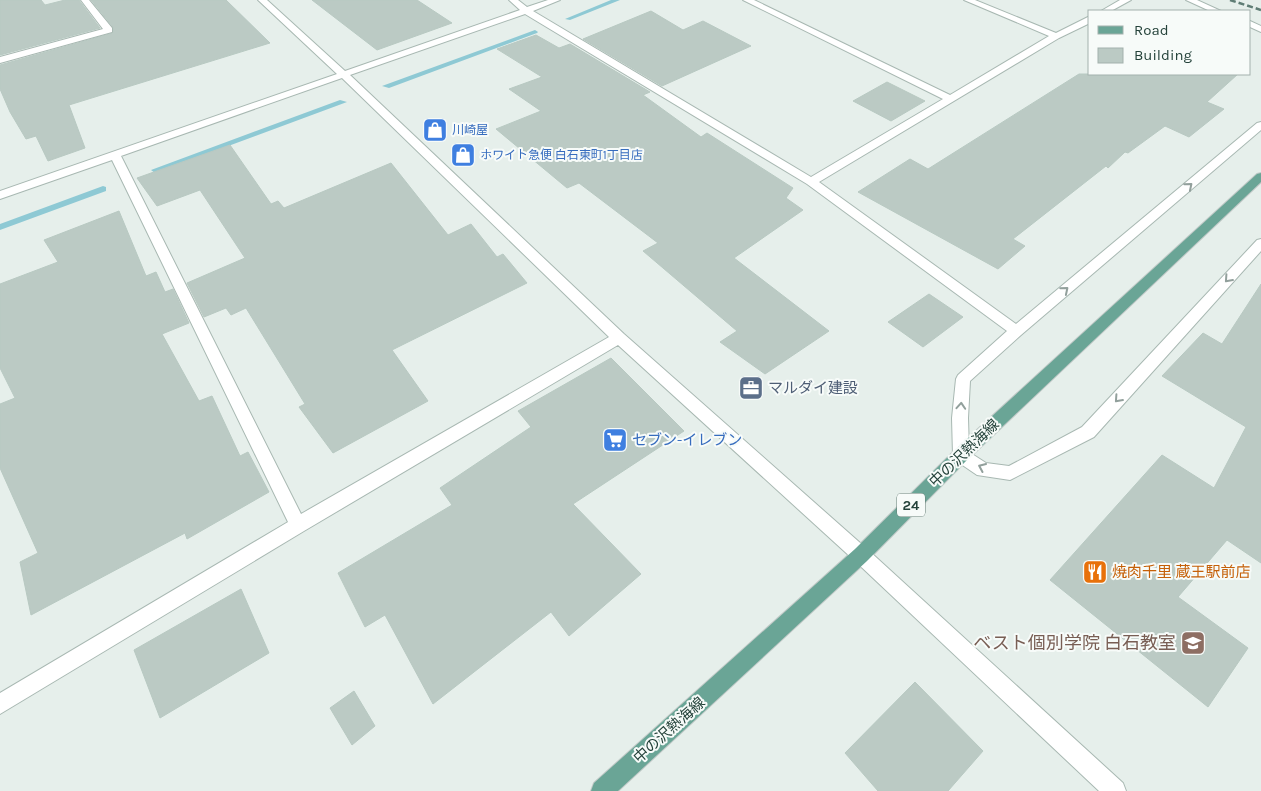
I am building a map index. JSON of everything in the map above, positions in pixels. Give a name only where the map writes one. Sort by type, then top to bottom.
[{"type":"main road","name":"中の沢熱海線","points":[[602,791],[861,556],[961,455],[1261,176]]},
{"type":"street","points":[[0,60],[109,30],[85,0]]},
{"type":"street","points":[[262,0],[344,75],[619,338],[861,556],[1116,791]]},
{"type":"street","points":[[512,0],[527,11],[811,182],[1016,332]]},
{"type":"street","points":[[0,196],[556,0]]},
{"type":"street","points":[[747,0],[950,99]]},
{"type":"street","points":[[968,0],[1056,36]]},
{"type":"street","points":[[1107,10],[1127,0]]},
{"type":"street","points":[[1190,0],[1215,10]]},
{"type":"street","points":[[811,182],[1056,36],[1088,20]]},
{"type":"street","points":[[1258,249],[1088,432],[1010,473],[983,470],[961,455],[962,379],[1261,125]]},
{"type":"street","points":[[115,155],[298,525]]},
{"type":"street","points":[[0,704],[298,525],[619,338]]},
{"type":"building","points":[[0,0],[41,0],[45,5],[65,0],[79,0],[100,28],[0,55]]},
{"type":"building","points":[[91,0],[226,0],[270,43],[69,105],[85,148],[48,161],[36,136],[26,139],[10,112],[0,89],[0,65],[113,33],[113,27]]},
{"type":"building","points":[[312,0],[417,0],[452,23],[377,50]]},
{"type":"building","points":[[651,11],[683,30],[703,21],[751,46],[662,86],[583,39]]},
{"type":"building","points":[[536,35],[559,48],[570,44],[650,92],[643,95],[701,137],[707,133],[793,188],[786,198],[803,210],[734,258],[829,331],[765,374],[720,342],[737,331],[643,251],[658,243],[579,183],[567,188],[496,129],[541,111],[509,89],[542,77],[497,49]]},
{"type":"building","points":[[1079,74],[1237,75],[1207,102],[1224,109],[1189,137],[1165,126],[1128,153],[1125,152],[1108,168],[1106,166],[1013,239],[1025,246],[998,269],[858,192],[910,159],[928,169]]},
{"type":"building","points":[[887,82],[925,101],[891,121],[853,101]]},
{"type":"building","points":[[230,145],[271,204],[278,201],[284,208],[391,163],[448,235],[471,224],[497,257],[503,254],[527,283],[392,350],[428,401],[333,453],[299,407],[305,404],[246,308],[231,315],[226,308],[204,317],[187,283],[245,258],[200,190],[157,206],[137,178]]},
{"type":"building","points":[[119,211],[146,276],[156,272],[165,292],[173,289],[189,323],[162,334],[199,401],[212,396],[240,456],[248,452],[269,492],[187,539],[185,533],[31,615],[20,562],[38,553],[0,468],[0,404],[15,398],[0,368],[0,284],[58,262],[44,240]]},
{"type":"building","points":[[1261,284],[1261,563],[1227,540],[1178,597],[1248,648],[1208,707],[1050,580],[1162,455],[1214,488],[1246,427],[1162,376],[1203,333],[1222,344]]},
{"type":"building","points":[[929,294],[963,317],[923,347],[888,322]]},
{"type":"building","points":[[611,358],[684,431],[573,504],[641,574],[569,636],[551,612],[433,704],[385,615],[365,627],[338,573],[452,505],[440,488],[531,427],[518,411]]},
{"type":"building","points":[[241,589],[269,653],[160,718],[134,650]]},
{"type":"building","points":[[915,682],[983,751],[948,791],[878,791],[845,753]]},
{"type":"building","points":[[354,691],[375,726],[352,745],[330,708]]},
{"type":"waterway","points":[[568,19],[617,0]]},
{"type":"waterway","points":[[386,86],[535,32]]},
{"type":"waterway","points":[[155,170],[343,102]]},
{"type":"waterway","points":[[0,227],[103,189]]},
{"type":"railway","points":[[1230,0],[1261,10]]},
{"type":"place","name":"川崎屋","points":[[435,130]]},
{"type":"place","name":"ホワイト急便 白石東町1丁目店","points":[[463,155]]},
{"type":"place","name":"マルダイ建設","points":[[751,388]]},
{"type":"place","name":"セブン-イレブン","points":[[615,440]]},
{"type":"place","name":"焼肉千里 蔵王駅前店","points":[[1095,572]]},
{"type":"place","name":"ベスト個別学院 白石教室","points":[[1193,643]]}]
